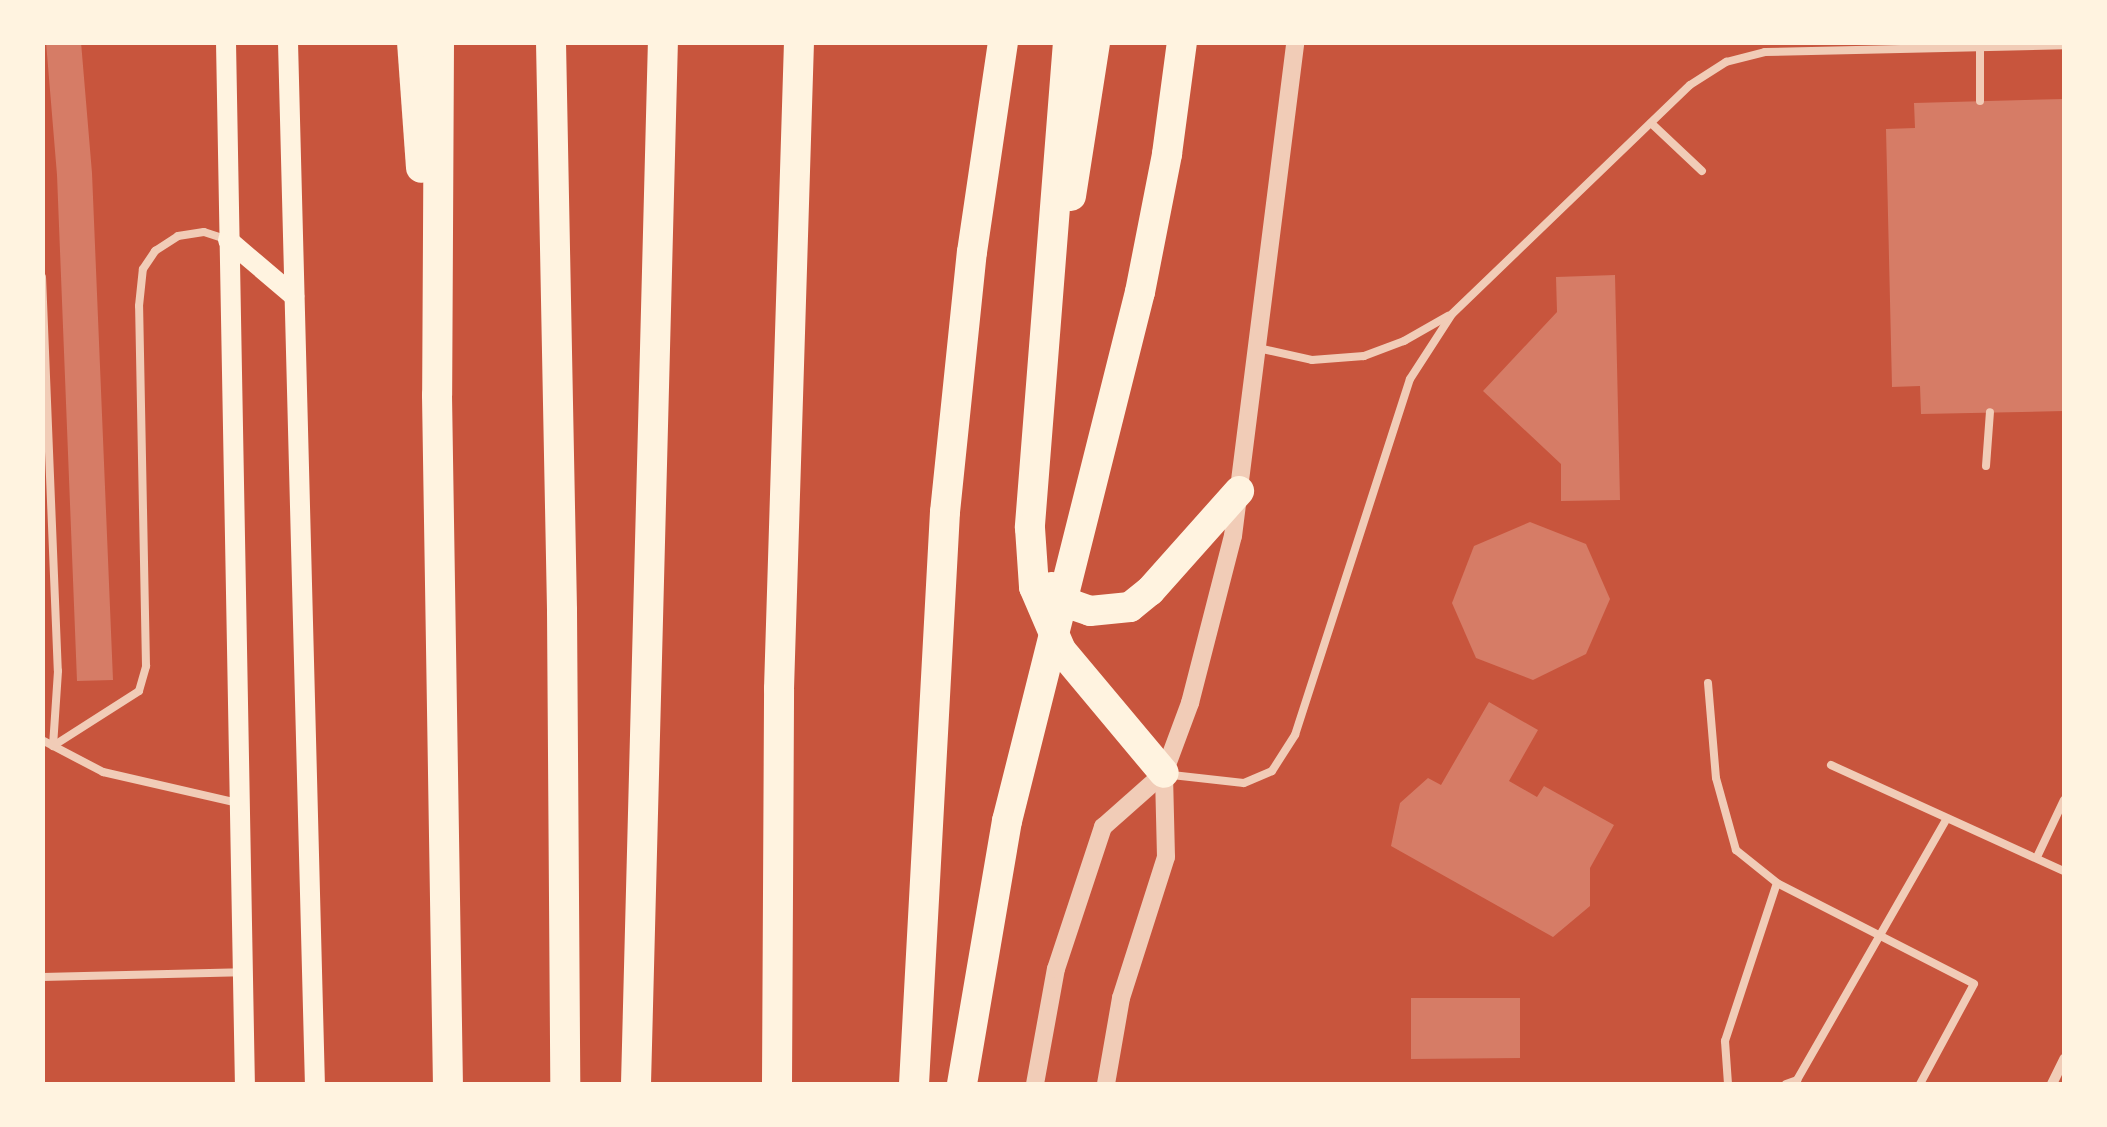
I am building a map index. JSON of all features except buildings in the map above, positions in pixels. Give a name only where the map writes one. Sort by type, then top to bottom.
[{"type":"highway","points":[[412,42],[436,395]]},
{"type":"highway","points":[[439,42],[436,395],[448,1084]]},
{"type":"highway","points":[[551,42],[562,612],[565,1084]]},
{"type":"highway","points":[[636,1084],[663,42]]},
{"type":"highway","points":[[778,1084],[779,689],[799,42]]},
{"type":"highway","points":[[914,1084],[946,496],[972,252],[1003,42]]},
{"type":"highway","points":[[1068,42],[1054,167],[1044,372],[1030,528],[1034,587],[1049,631],[1164,774]]},
{"type":"highway","points":[[1044,372],[1095,42]]},
{"type":"highway","points":[[962,1084],[1008,821],[1130,333],[1158,201],[1182,42]]},
{"type":"highway","points":[[1030,528],[1040,568],[1058,595],[1090,611],[1118,610],[1150,591],[1239,492]]},
{"type":"main road","points":[[226,42],[245,1084]]},
{"type":"main road","points":[[288,42],[315,1084]]},
{"type":"main road","points":[[228,240],[294,296]]},
{"type":"street","points":[[1106,1084],[1121,998],[1166,857],[1164,774],[1190,703],[1217,606],[1239,492],[1296,42]]},
{"type":"street","points":[[1035,1084],[1056,969],[1102,828],[1164,774]]},
{"type":"street","points":[[2052,1084],[2064,1059]]},
{"type":"lane","points":[[1980,45],[1980,101]]},
{"type":"lane","points":[[1164,774],[1244,783],[1272,771],[1288,747],[1410,380],[1452,314],[1690,85],[1726,62],[1764,52],[2064,45]]},
{"type":"lane","points":[[1651,123],[1702,171]]},
{"type":"lane","points":[[54,746],[138,691],[146,666],[139,306],[143,269],[155,251],[178,236],[204,232],[228,240]]},
{"type":"lane","points":[[42,277],[58,671],[54,746]]},
{"type":"lane","points":[[1257,348],[1312,360],[1364,356],[1404,341],[1452,314]]},
{"type":"lane","points":[[1986,466],[1990,412]]},
{"type":"lane","points":[[1708,684],[1716,778],[1736,850],[1777,883],[1974,984],[1920,1084]]},
{"type":"lane","points":[[42,740],[104,772],[238,803]]},
{"type":"lane","points":[[1831,765],[2064,871]]},
{"type":"lane","points":[[2037,857],[2064,800]]},
{"type":"lane","points":[[1786,1084],[1797,1080],[1877,934],[1946,820]]},
{"type":"lane","points":[[1728,1084],[1725,1041],[1777,883]]},
{"type":"lane","points":[[42,977],[241,972]]}]
